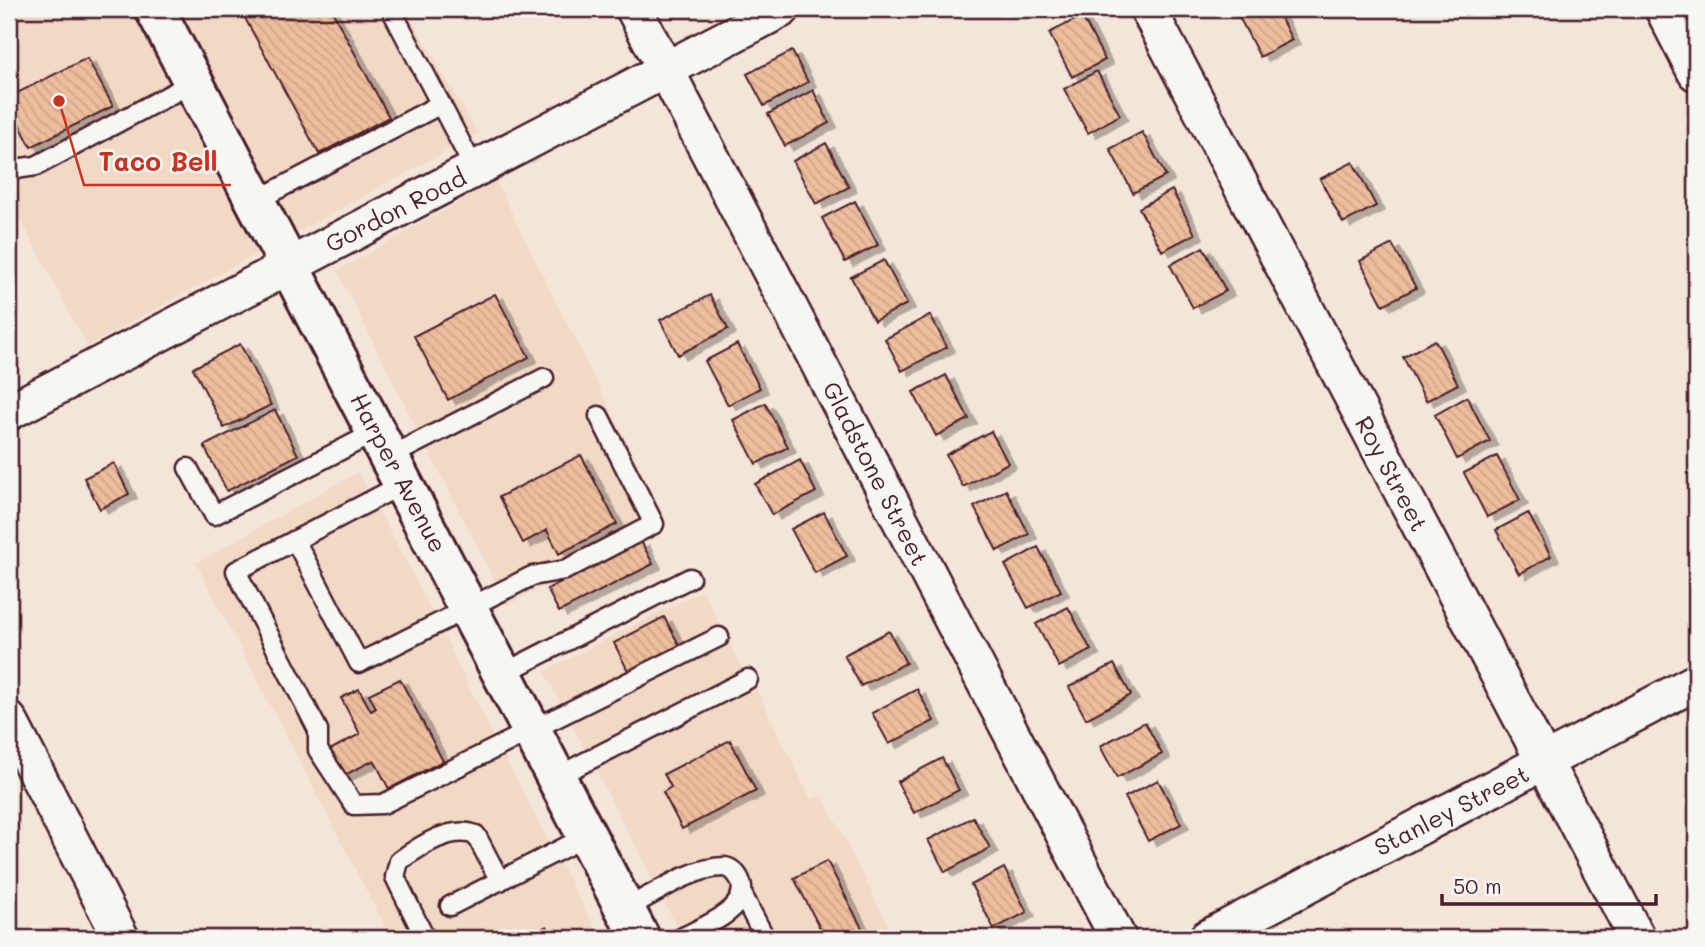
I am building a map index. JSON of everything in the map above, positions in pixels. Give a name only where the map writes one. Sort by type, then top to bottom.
[{"type":"main road","name":"Harper Avenue","points":[[164,12],[192,83],[632,924]]},
{"type":"street","name":"Gladstone Street","points":[[634,9],[1014,743],[1118,938]]},
{"type":"street","name":"Gordon Road","points":[[9,412],[782,9]]},
{"type":"street","name":"Roy Street","points":[[1148,9],[1637,938]]},
{"type":"street","points":[[1663,9],[1696,72]]},
{"type":"street","name":"Stanley Street","points":[[1207,938],[1696,682]]},
{"type":"street","points":[[9,720],[121,938]]},
{"type":"lane","points":[[391,9],[475,170]]},
{"type":"lane","points":[[9,170],[36,166],[192,83]]},
{"type":"lane","points":[[255,201],[441,104]]},
{"type":"lane","points":[[188,468],[214,515],[390,458],[544,378]]},
{"type":"lane","points":[[295,540],[359,663],[532,576],[565,570],[654,524],[599,416]]},
{"type":"lane","points":[[390,458],[295,540],[236,571],[318,730],[318,750],[354,805],[383,804],[719,637]]},
{"type":"lane","points":[[502,674],[690,578]]},
{"type":"lane","points":[[556,777],[748,680]]},
{"type":"lane","points":[[425,938],[395,877],[399,860],[459,830],[467,831],[476,835],[500,881]]},
{"type":"lane","points":[[450,906],[587,836]]},
{"type":"lane","points":[[632,924],[694,875],[726,867],[735,872],[741,881],[742,894],[765,938]]},
{"type":"lane","points":[[681,938],[733,909],[742,894]]},
{"type":"shaded area","points":[[9,9],[406,9],[478,134],[87,346],[9,197]]},
{"type":"shaded area","points":[[496,181],[667,523],[507,605],[337,271]]},
{"type":"shaded area","points":[[358,472],[600,938],[391,938],[196,563]]},
{"type":"shaded area","points":[[703,590],[744,672],[753,682],[811,800],[822,795],[895,938],[683,938],[544,671]]},
{"type":"building","points":[[240,9],[331,9],[389,117],[319,154]]},
{"type":"building","points":[[1245,9],[1276,9],[1292,40],[1260,57],[1237,13]]},
{"type":"building","points":[[1082,16],[1105,60],[1072,77],[1049,33]]},
{"type":"building","points":[[792,51],[808,82],[764,106],[747,74]]},
{"type":"building","points":[[87,58],[113,106],[31,147],[9,104],[9,97]]},
{"type":"building","points":[[1097,71],[1120,115],[1088,133],[1064,89]]},
{"type":"building","points":[[813,90],[829,123],[785,146],[768,114]]},
{"type":"building","points":[[1142,132],[1166,176],[1133,193],[1110,149]]},
{"type":"building","points":[[826,143],[849,187],[816,204],[793,161]]},
{"type":"building","points":[[1353,162],[1376,206],[1343,223],[1320,179]]},
{"type":"building","points":[[1172,190],[1195,234],[1162,251],[1139,208]]},
{"type":"building","points":[[855,201],[878,245],[845,262],[822,218]]},
{"type":"building","points":[[1392,244],[1416,288],[1383,305],[1360,261]]},
{"type":"building","points":[[1203,247],[1226,291],[1193,308],[1170,265]]},
{"type":"building","points":[[884,260],[907,304],[874,321],[851,277]]},
{"type":"building","points":[[495,294],[529,357],[448,400],[414,336]]},
{"type":"building","points":[[710,295],[728,329],[678,355],[660,320]]},
{"type":"building","points":[[930,315],[947,347],[902,371],[885,339]]},
{"type":"building","points":[[1435,340],[1458,384],[1426,401],[1403,357]]},
{"type":"building","points":[[240,344],[271,405],[224,428],[193,368]]},
{"type":"building","points":[[737,344],[760,388],[728,405],[705,361]]},
{"type":"building","points":[[946,375],[969,419],[936,436],[913,392]]},
{"type":"building","points":[[1467,397],[1490,441],[1457,459],[1435,415]]},
{"type":"building","points":[[765,403],[788,447],[756,464],[733,420]]},
{"type":"building","points":[[275,410],[298,455],[227,491],[204,446]]},
{"type":"building","points":[[991,431],[1008,463],[963,487],[946,455]]},
{"type":"building","points":[[581,455],[617,524],[559,554],[547,530],[523,543],[499,497]]},
{"type":"building","points":[[1497,456],[1520,500],[1487,517],[1464,473]]},
{"type":"building","points":[[800,460],[816,492],[772,515],[755,484]]},
{"type":"building","points":[[114,463],[129,494],[100,509],[84,478]]},
{"type":"building","points":[[1006,490],[1029,534],[997,551],[974,507]]},
{"type":"building","points":[[824,512],[847,556],[815,573],[791,529]]},
{"type":"building","points":[[1528,513],[1551,556],[1519,574],[1496,530]]},
{"type":"building","points":[[641,541],[653,564],[559,612],[547,589]]},
{"type":"building","points":[[1038,547],[1061,591],[1028,608],[1005,565]]},
{"type":"building","points":[[1068,607],[1091,650],[1059,667],[1036,624]]},
{"type":"building","points":[[664,617],[682,650],[631,677],[614,643]]},
{"type":"building","points":[[889,631],[906,663],[861,686],[844,655]]},
{"type":"building","points":[[1114,664],[1131,695],[1086,719],[1069,687]]},
{"type":"building","points":[[400,679],[443,761],[389,789],[374,760],[339,778],[326,752],[360,734],[341,698],[359,689],[371,711],[376,708],[369,694]]},
{"type":"building","points":[[917,689],[934,721],[889,744],[872,713]]},
{"type":"building","points":[[1145,722],[1162,754],[1117,778],[1100,746]]},
{"type":"building","points":[[730,740],[756,791],[682,829],[663,792],[671,787],[664,774]]},
{"type":"building","points":[[942,758],[959,790],[914,813],[897,782]]},
{"type":"building","points":[[1158,780],[1181,824],[1148,841],[1125,797]]},
{"type":"building","points":[[973,817],[990,848],[945,872],[928,840]]},
{"type":"building","points":[[827,861],[867,938],[825,938],[794,878]]},
{"type":"building","points":[[1004,868],[1027,912],[994,929],[971,885]]},
{"type":"building","points":[[547,926],[553,938],[524,938]]},
{"type":"place","name":"Taco Bell","points":[[59,101]]}]
